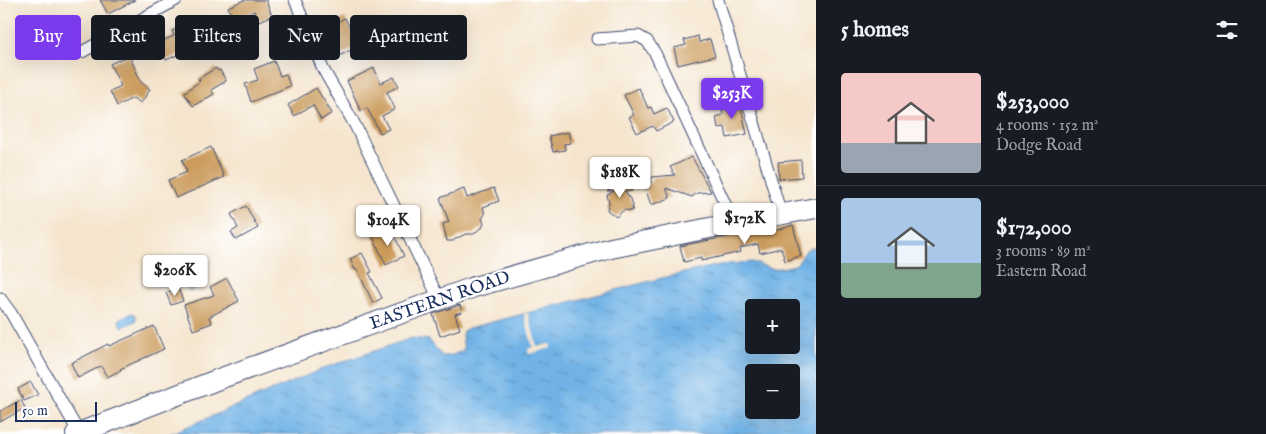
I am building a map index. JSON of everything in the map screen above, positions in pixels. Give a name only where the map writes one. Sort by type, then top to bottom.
[{"type":"highway","name":"EASTERN ROAD","points":[[77,433],[220,378],[474,287],[611,248],[816,208]]},
{"type":"street","points":[[82,52],[176,0]]},
{"type":"street","points":[[295,0],[322,69],[355,125],[439,299]]},
{"type":"street","points":[[718,0],[781,214]]},
{"type":"street","points":[[597,39],[638,36],[647,41],[734,223]]},
{"type":"street","points":[[0,298],[6,315],[77,433]]},
{"type":"water","points":[[816,248],[816,434],[170,434],[327,367],[412,338],[429,340],[442,356],[450,356],[464,350],[463,331],[469,328],[719,265],[753,262],[772,269],[795,265],[806,250]]},
{"type":"water","points":[[190,273],[196,286],[191,291],[188,290],[186,277]]},
{"type":"water","points":[[132,313],[136,315],[136,321],[122,327],[119,319]]},
{"type":"pier","points":[[528,313],[537,347],[550,344],[551,348],[529,354],[528,349],[533,347],[524,314]]},
{"type":"building","points":[[100,0],[135,0],[108,14]]},
{"type":"building","points":[[244,0],[266,0],[272,15],[259,21],[259,15],[256,15],[254,11],[244,15],[231,15],[228,7]]},
{"type":"building","points":[[345,18],[350,28],[350,50],[340,56],[340,20]]},
{"type":"building","points":[[175,30],[175,56],[166,60],[165,40],[174,36],[172,31]]},
{"type":"building","points":[[698,36],[699,42],[710,39],[715,56],[678,65],[674,48],[686,45],[684,40]]},
{"type":"building","points":[[118,60],[131,60],[141,82],[150,89],[141,103],[133,98],[117,106],[110,91],[121,86],[110,64]]},
{"type":"building","points":[[274,61],[280,76],[286,74],[290,86],[251,102],[245,84],[258,80],[254,69]]},
{"type":"building","points":[[216,68],[218,71],[220,70],[226,81],[211,90],[214,94],[193,106],[184,93],[200,81],[198,79]]},
{"type":"building","points":[[374,68],[381,83],[394,77],[399,86],[387,92],[395,109],[382,116],[389,129],[380,133],[367,108],[361,111],[347,81]]},
{"type":"building","points":[[316,88],[332,113],[321,120],[313,105],[294,116],[288,105]]},
{"type":"building","points":[[639,88],[648,108],[651,107],[654,114],[667,108],[674,122],[656,131],[653,126],[637,133],[629,117],[634,115],[624,95]]},
{"type":"building","points":[[740,102],[747,134],[727,138],[725,127],[718,128],[716,117],[723,115],[721,106]]},
{"type":"building","points":[[568,132],[571,143],[564,144],[565,150],[553,152],[549,136]]},
{"type":"building","points":[[211,147],[224,177],[176,198],[168,180],[187,172],[182,160]]},
{"type":"building","points":[[692,157],[711,192],[697,193],[692,197],[666,188],[670,198],[651,205],[644,185],[651,182],[652,177],[675,175],[670,167]]},
{"type":"building","points":[[801,160],[802,177],[779,179],[778,162]]},
{"type":"building","points":[[625,180],[632,191],[625,191],[633,204],[632,211],[624,210],[616,217],[607,210],[609,203],[607,195],[614,191],[607,191]]},
{"type":"building","points":[[494,188],[499,201],[483,207],[485,214],[482,219],[484,223],[482,228],[474,234],[466,234],[453,241],[447,241],[443,224],[449,222],[440,198],[464,189],[467,198]]},
{"type":"building","points":[[246,206],[258,228],[236,240],[231,232],[238,228],[231,214]]},
{"type":"building","points":[[793,225],[801,256],[785,261],[781,248],[760,253],[758,244],[740,248],[741,252],[701,261],[701,258],[684,262],[680,246],[771,228],[771,232]]},
{"type":"building","points":[[386,228],[391,238],[395,237],[404,256],[386,265],[372,235]]},
{"type":"building","points":[[362,253],[372,272],[369,273],[382,298],[373,303],[357,269],[355,270],[350,259]]},
{"type":"building","points":[[227,278],[239,301],[209,317],[212,323],[193,330],[184,305],[214,295],[210,287]]},
{"type":"building","points":[[178,288],[183,301],[171,305],[166,293]]},
{"type":"building","points":[[460,305],[462,312],[455,314],[460,329],[440,336],[433,314]]},
{"type":"building","points":[[154,326],[164,349],[107,377],[101,366],[78,378],[71,363],[108,344],[109,346]]},
{"type":"building","points":[[31,382],[38,395],[24,401],[18,389]]},
{"type":"building","points":[[21,400],[25,408],[0,422],[0,411]]}]
